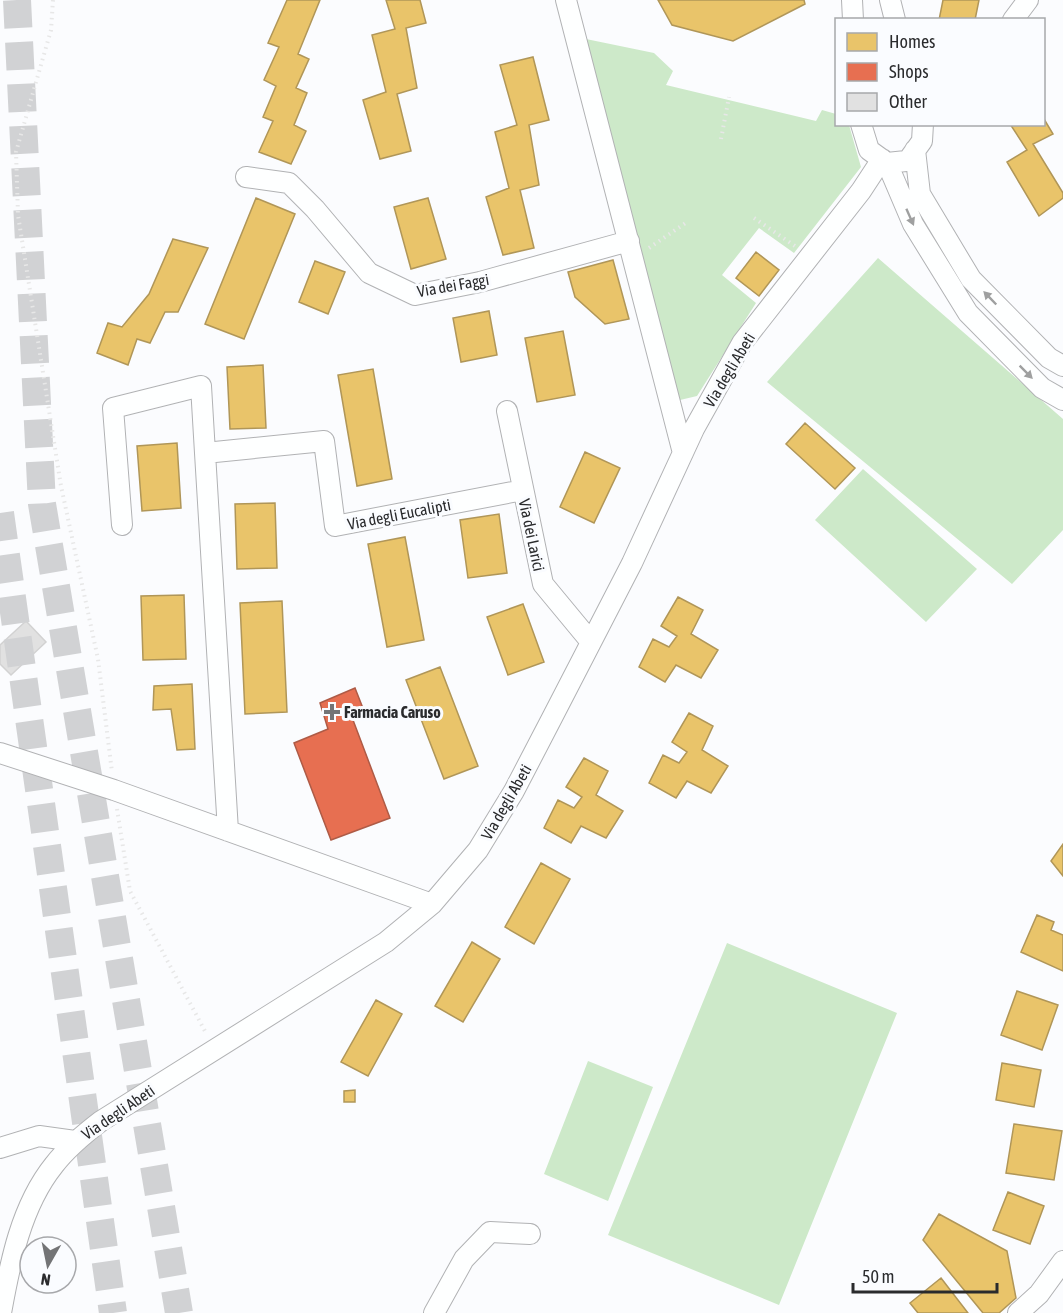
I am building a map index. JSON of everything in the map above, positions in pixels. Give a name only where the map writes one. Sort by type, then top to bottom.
[{"type":"street","points":[[566,0],[683,453]]},
{"type":"street","points":[[852,0],[853,18]]},
{"type":"street","points":[[1014,18],[1028,0]]},
{"type":"street","points":[[862,126],[869,150],[884,161],[913,224],[968,313],[1042,388],[1063,400]]},
{"type":"street","points":[[884,161],[906,161],[924,134]]},
{"type":"street","points":[[924,134],[920,194],[971,279],[1049,358],[1063,366]]},
{"type":"street","name":"Via degli Abeti","points":[[1,1313],[21,1227],[35,1195],[53,1166],[75,1141],[101,1120],[386,942],[432,904],[478,850],[502,811],[591,642],[632,563],[683,453],[742,343],[884,161]]},
{"type":"street","name":"Via dei Faggi","points":[[246,177],[289,183],[315,209],[369,273],[415,295],[631,250]]},
{"type":"street","points":[[952,287],[971,279]]},
{"type":"street","points":[[122,525],[113,408],[201,386],[228,831]]},
{"type":"street","name":"Via dei Larici","points":[[507,411],[543,584],[591,642]]},
{"type":"street","name":"Via degli Eucalipti","points":[[205,453],[324,441],[335,526],[523,490]]},
{"type":"street","points":[[0,753],[114,790],[432,904]]},
{"type":"street","points":[[0,1148],[39,1136],[75,1141]]},
{"type":"street","points":[[434,1313],[464,1259],[490,1232],[530,1234]]},
{"type":"street","points":[[1018,1313],[1039,1294],[1063,1261]]},
{"type":"path","points":[[53,0],[51,30],[15,152],[18,215],[61,486],[98,659],[114,790],[130,891],[215,1050]]},
{"type":"path","points":[[721,139],[729,97]]},
{"type":"path","points":[[754,218],[810,256]]},
{"type":"path","points":[[631,250],[687,222]]},
{"type":"green space","points":[[586,39],[654,53],[673,71],[666,85],[816,121],[822,110],[835,114],[835,126],[849,126],[861,167],[794,253],[759,228],[722,275],[756,303],[697,396],[680,400],[667,375]]},
{"type":"green space","points":[[878,258],[1063,419],[1063,530],[1012,584],[767,382]]},
{"type":"green space","points":[[863,469],[977,569],[926,622],[815,520]]},
{"type":"green space","points":[[727,943],[897,1013],[779,1305],[608,1235]]},
{"type":"green space","points":[[588,1061],[653,1087],[608,1201],[544,1174]]},
{"type":"building: Homes","points":[[287,0],[320,0],[298,54],[309,59],[296,88],[307,93],[294,125],[306,131],[291,164],[259,152],[273,121],[263,117],[276,86],[264,80],[279,47],[268,43]]},
{"type":"building: Homes","points":[[386,0],[420,0],[426,23],[406,28],[417,88],[397,94],[411,151],[380,159],[363,100],[386,92],[372,35],[395,29]]},
{"type":"building: Homes","points":[[658,0],[804,0],[805,4],[733,41],[672,25]]},
{"type":"building: Homes","points":[[943,0],[979,0],[975,18],[939,18]]},
{"type":"building: Homes","points":[[533,57],[549,120],[529,125],[539,185],[520,190],[534,248],[503,255],[486,197],[509,188],[495,132],[517,125],[500,65]]},
{"type":"building: Homes","points":[[1045,121],[1053,134],[1033,144],[1063,193],[1063,198],[1039,216],[1007,162],[1027,150],[1011,126],[1045,126]]},
{"type":"building: Homes","points":[[256,198],[295,214],[244,339],[205,324]]},
{"type":"building: Homes","points":[[428,198],[446,259],[411,269],[394,207]]},
{"type":"building: Homes","points":[[173,239],[208,248],[178,312],[165,312],[150,343],[137,339],[128,365],[97,353],[108,323],[122,327],[149,294]]},
{"type":"building: Homes","points":[[756,252],[779,270],[759,296],[736,278]]},
{"type":"building: Homes","points":[[613,260],[629,319],[605,324],[575,297],[568,272]]},
{"type":"building: Homes","points":[[315,261],[345,272],[328,314],[299,302]]},
{"type":"building: Homes","points":[[489,311],[497,355],[461,362],[453,318]]},
{"type":"building: Homes","points":[[563,331],[575,395],[537,402],[525,338]]},
{"type":"building: Homes","points":[[263,365],[266,428],[230,429],[227,367]]},
{"type":"building: Homes","points":[[373,369],[392,479],[357,486],[338,375]]},
{"type":"building: Homes","points":[[805,423],[855,468],[835,489],[786,444]]},
{"type":"building: Homes","points":[[177,443],[181,508],[142,511],[137,446]]},
{"type":"building: Homes","points":[[585,452],[620,468],[594,523],[560,507]]},
{"type":"building: Homes","points":[[275,503],[277,568],[237,569],[235,504]]},
{"type":"building: Homes","points":[[499,514],[507,573],[468,578],[460,520]]},
{"type":"building: Homes","points":[[405,537],[424,640],[387,647],[368,544]]},
{"type":"building: Homes","points":[[184,595],[186,659],[143,660],[141,596]]},
{"type":"building: Homes","points":[[678,597],[703,610],[691,634],[718,650],[701,678],[676,665],[665,682],[639,667],[653,639],[669,647],[677,636],[661,626]]},
{"type":"building: Homes","points":[[282,601],[287,712],[245,714],[240,603]]},
{"type":"building: Homes","points":[[523,604],[544,662],[508,675],[487,617]]},
{"type":"building: Homes","points":[[440,667],[478,766],[444,779],[406,680]]},
{"type":"building: Homes","points":[[192,684],[195,749],[177,750],[171,709],[153,710],[154,686]]},
{"type":"building: Homes","points":[[689,713],[713,726],[702,750],[728,766],[711,793],[687,781],[676,798],[649,783],[663,755],[679,763],[687,752],[672,742]]},
{"type":"building: Homes","points":[[584,758],[608,771],[596,795],[623,811],[606,838],[581,826],[571,843],[544,828],[558,800],[574,808],[582,797],[566,787]]},
{"type":"building: Homes","points":[[1063,844],[1063,876],[1051,861]]},
{"type":"building: Homes","points":[[541,863],[570,879],[534,944],[505,927]]},
{"type":"building: Homes","points":[[1037,915],[1054,922],[1051,930],[1063,935],[1063,971],[1021,952]]},
{"type":"building: Homes","points":[[472,942],[500,959],[463,1022],[435,1006]]},
{"type":"building: Homes","points":[[1017,991],[1058,1005],[1042,1050],[1001,1035]]},
{"type":"building: Homes","points":[[376,1000],[402,1014],[368,1076],[341,1062]]},
{"type":"building: Homes","points":[[1002,1063],[1041,1070],[1034,1107],[996,1100]]},
{"type":"building: Homes","points":[[355,1090],[355,1102],[344,1102],[344,1091]]},
{"type":"building: Homes","points":[[1014,1124],[1062,1131],[1054,1180],[1006,1173]]},
{"type":"building: Homes","points":[[1008,1192],[1044,1206],[1030,1244],[993,1230]]},
{"type":"building: Homes","points":[[939,1214],[1007,1251],[1016,1298],[999,1313],[983,1313],[923,1240]]},
{"type":"building: Homes","points":[[941,1278],[968,1313],[918,1313],[910,1303]]},
{"type":"building: Shops","points":[[355,688],[366,716],[353,720],[390,818],[331,840],[294,743],[328,729],[320,703]]},
{"type":"building: Other","points":[[26,621],[46,642],[11,675],[0,664],[0,645]]},
{"type":"tunnel","points":[[17,0],[42,504],[179,1313]]},
{"type":"tunnel","points":[[0,513],[113,1313]]},
{"type":"place","name":"Farmacia Caruso","points":[[332,712]]}]
